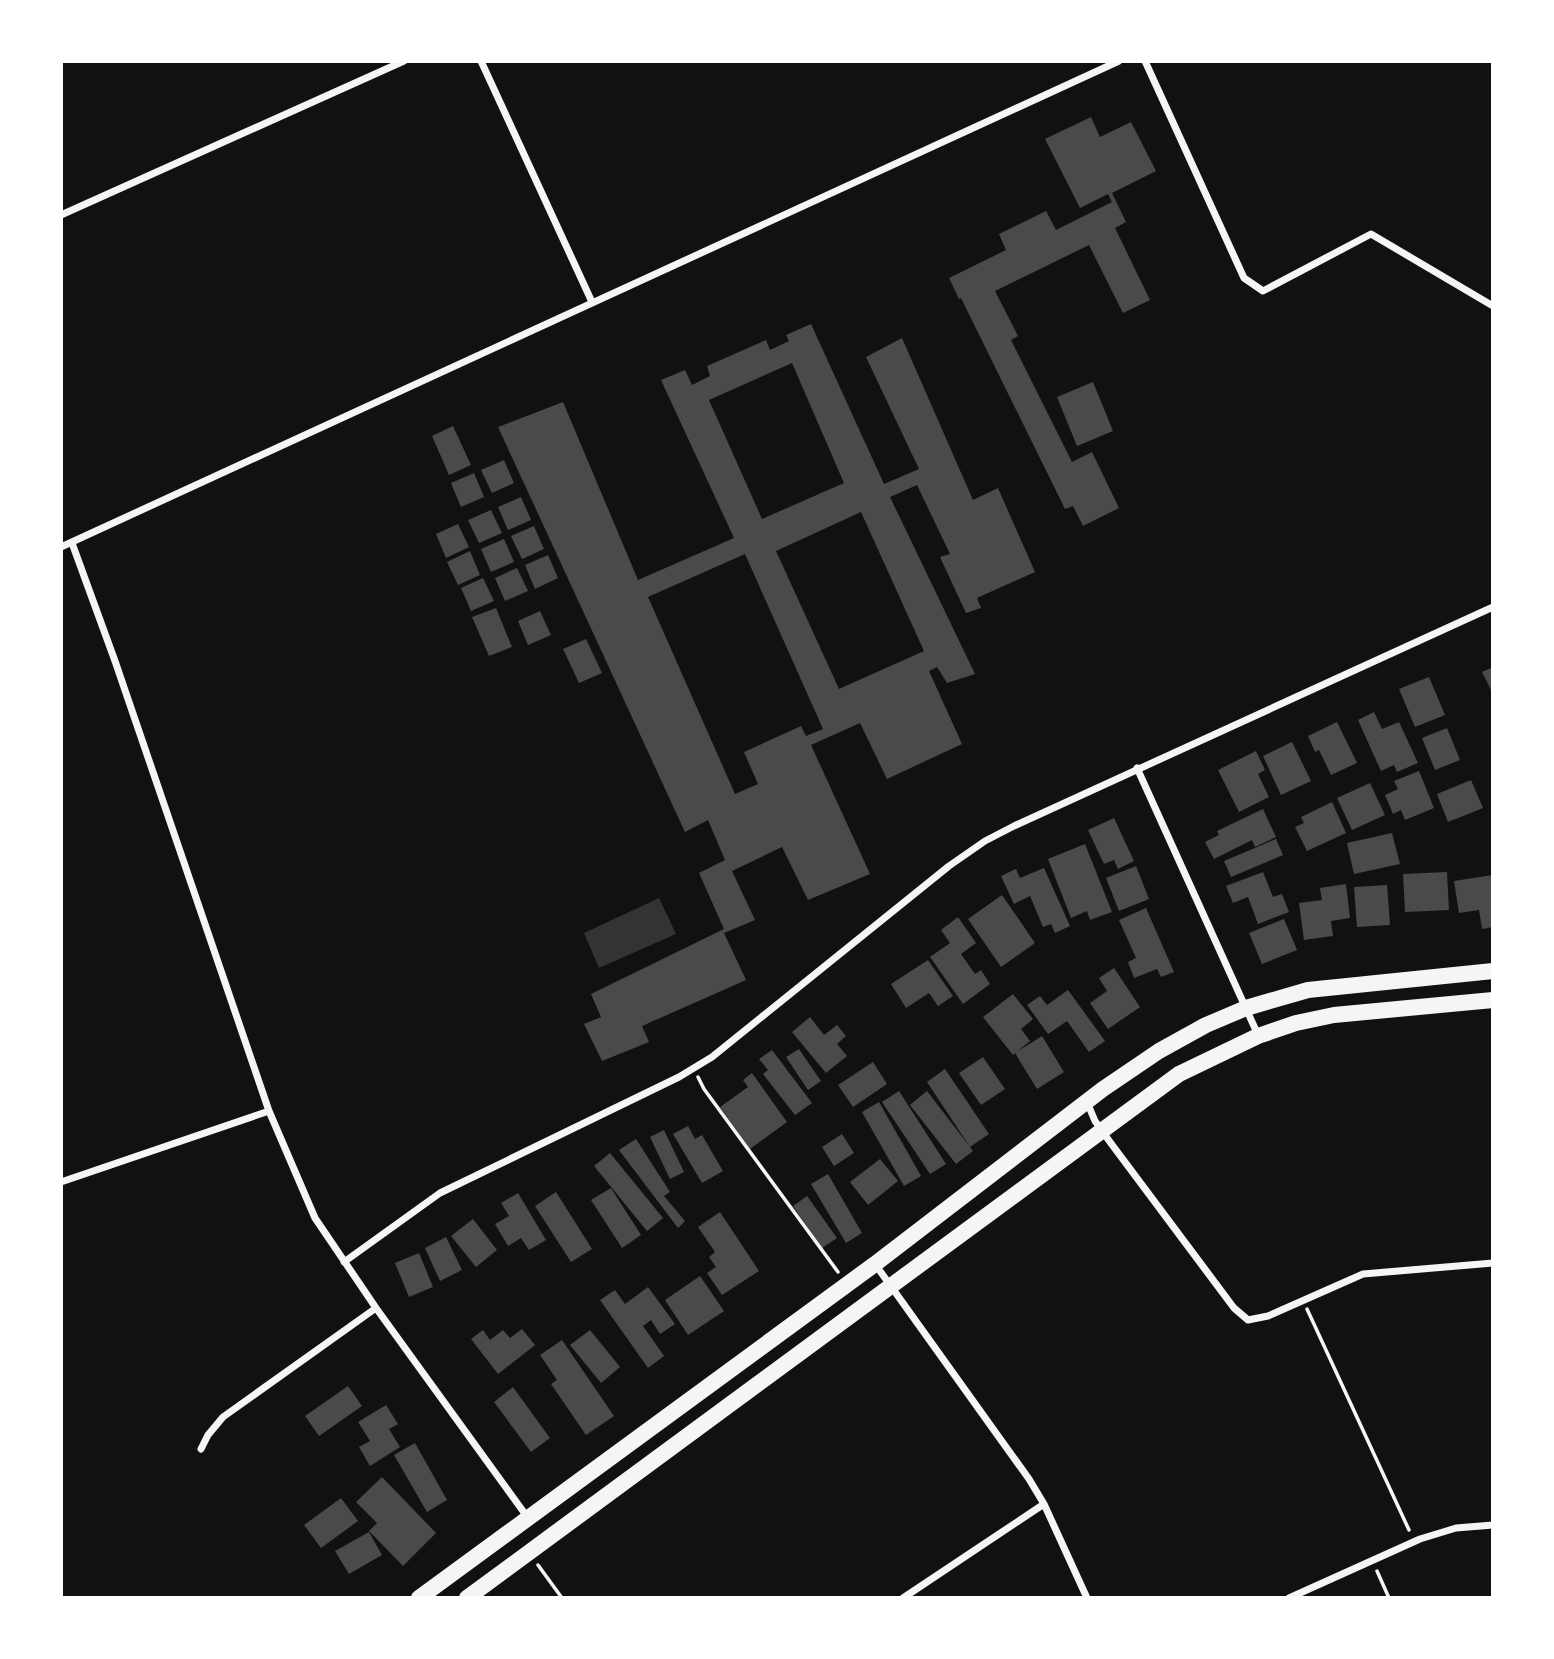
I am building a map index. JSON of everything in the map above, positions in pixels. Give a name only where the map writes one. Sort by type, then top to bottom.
[{"type":"highway","points":[[419,1598],[875,1264],[1087,1102],[1159,1051],[1206,1025],[1246,1008],[1308,990],[1493,971]]},
{"type":"highway","points":[[467,1598],[1179,1074],[1258,1036],[1321,1017],[1493,1000]]},
{"type":"street","points":[[61,215],[404,61]]},
{"type":"street","points":[[481,61],[592,302]]},
{"type":"street","points":[[61,548],[1119,61]]},
{"type":"street","points":[[1145,61],[1244,278],[1263,291],[1371,234],[1493,306]]},
{"type":"street","points":[[72,543],[115,660],[269,1111],[315,1218],[376,1308],[528,1518]]},
{"type":"street","points":[[344,1262],[440,1193],[712,1057],[967,853],[1014,825],[1493,607]]},
{"type":"street","points":[[1137,768],[1258,1036]]},
{"type":"street","points":[[1087,1102],[1101,1129],[1240,1315],[1248,1320],[1257,1320],[1363,1273],[1493,1263]]},
{"type":"street","points":[[61,1182],[269,1111]]},
{"type":"street","points":[[875,1264],[1044,1504],[1087,1598]]},
{"type":"street","points":[[201,1449],[208,1435],[223,1417],[376,1308]]},
{"type":"street","points":[[903,1598],[1044,1504]]},
{"type":"street","points":[[1289,1598],[1414,1541],[1456,1528],[1493,1525]]},
{"type":"path","points":[[694,1068],[704,1089],[838,1273]]},
{"type":"path","points":[[1303,1300],[1414,1541]]},
{"type":"path","points":[[1371,1559],[1389,1598]]},
{"type":"path","points":[[537,1564],[562,1598]]},
{"type":"shaded area","points":[[659,898],[676,934],[599,968],[584,933]]},
{"type":"building","points":[[1091,117],[1100,137],[1131,122],[1156,171],[1112,193],[1126,222],[1115,228],[1150,300],[1123,313],[1089,245],[995,291],[1018,336],[1011,340],[1072,462],[1092,452],[1119,508],[1083,526],[1073,506],[1065,509],[949,278],[1006,250],[999,234],[1046,211],[1056,230],[1112,202],[1108,194],[1080,208],[1045,139]]},
{"type":"building","points":[[811,324],[884,484],[919,469],[866,357],[902,338],[973,500],[998,488],[1035,572],[977,598],[981,608],[966,613],[940,557],[950,554],[917,485],[890,497],[975,674],[947,683],[937,667],[929,671],[962,744],[887,779],[860,723],[811,745],[870,874],[808,900],[782,847],[732,871],[755,920],[724,933],[746,980],[642,1026],[649,1042],[602,1061],[584,1024],[601,1017],[591,994],[724,929],[699,873],[725,860],[708,820],[685,832],[498,427],[563,402],[638,580],[734,538],[661,380],[685,370],[692,385],[710,376],[707,366],[766,340],[770,350],[789,341],[786,335]],"holes":[[[792,363],[844,483],[762,519],[709,400]],[[861,512],[924,651],[839,689],[776,551]],[[745,554],[823,729],[806,736],[801,726],[744,752],[758,784],[735,794],[648,597]]]},
{"type":"building","points":[[1093,382],[1113,431],[1077,446],[1057,397]]},
{"type":"building","points":[[453,426],[471,465],[449,475],[432,436]]},
{"type":"building","points":[[504,460],[514,483],[492,493],[481,470]]},
{"type":"building","points":[[474,473],[484,497],[461,507],[451,483]]},
{"type":"building","points":[[521,497],[531,520],[508,530],[498,507]]},
{"type":"building","points":[[491,510],[502,533],[479,543],[468,520]]},
{"type":"building","points":[[458,524],[469,547],[446,558],[436,534]]},
{"type":"building","points":[[534,526],[544,549],[522,559],[511,536]]},
{"type":"building","points":[[504,539],[514,562],[491,572],[481,549]]},
{"type":"building","points":[[470,551],[480,575],[458,585],[447,562]]},
{"type":"building","points":[[548,555],[558,578],[535,589],[525,565]]},
{"type":"building","points":[[517,568],[528,591],[505,601],[495,578]]},
{"type":"building","points":[[483,578],[494,601],[471,611],[461,588]]},
{"type":"building","points":[[496,608],[512,647],[489,656],[472,617]]},
{"type":"building","points":[[540,611],[551,635],[528,645],[518,621]]},
{"type":"building","points":[[586,639],[602,673],[579,683],[563,649]]},
{"type":"building","points":[[1493,667],[1493,694],[1482,672]]},
{"type":"building","points":[[1429,677],[1445,715],[1415,727],[1399,689]]},
{"type":"building","points":[[1374,712],[1382,729],[1399,722],[1418,763],[1397,772],[1394,765],[1381,771],[1358,720]]},
{"type":"building","points":[[1337,722],[1357,763],[1331,775],[1319,750],[1315,752],[1308,736]]},
{"type":"building","points":[[1447,728],[1460,760],[1435,770],[1422,738]]},
{"type":"building","points":[[1292,742],[1311,781],[1281,795],[1263,756]]},
{"type":"building","points":[[1256,751],[1265,770],[1258,774],[1269,797],[1239,812],[1218,770]]},
{"type":"building","points":[[1419,771],[1434,808],[1405,820],[1401,810],[1393,814],[1385,795],[1398,789],[1394,781]]},
{"type":"building","points":[[1471,780],[1483,808],[1448,822],[1437,794]]},
{"type":"building","points":[[1370,783],[1385,815],[1352,830],[1337,798]]},
{"type":"building","points":[[1332,802],[1346,833],[1307,851],[1295,827],[1304,823],[1301,817]]},
{"type":"building","points":[[1263,809],[1276,837],[1255,847],[1252,840],[1214,859],[1205,842],[1219,835],[1217,831]]},
{"type":"building","points":[[1114,818],[1134,861],[1118,869],[1114,860],[1104,864],[1088,830]]},
{"type":"building","points":[[1392,833],[1400,864],[1354,874],[1347,843]]},
{"type":"building","points":[[1276,839],[1283,855],[1231,877],[1224,861]]},
{"type":"building","points":[[1085,844],[1112,912],[1090,920],[1087,911],[1071,918],[1048,859]]},
{"type":"building","points":[[1136,866],[1149,899],[1119,911],[1106,878]]},
{"type":"building","points":[[1044,868],[1070,926],[1055,933],[1051,924],[1043,927],[1030,896],[1014,904],[1001,876],[1016,869],[1020,878]]},
{"type":"building","points":[[1263,872],[1273,897],[1282,894],[1289,912],[1258,924],[1248,897],[1233,903],[1226,886]]},
{"type":"building","points":[[1447,872],[1449,910],[1405,912],[1403,874]]},
{"type":"building","points":[[1493,875],[1493,927],[1482,929],[1479,910],[1459,913],[1454,881]]},
{"type":"building","points":[[1346,884],[1350,918],[1331,921],[1333,936],[1304,940],[1299,903],[1322,900],[1320,888]]},
{"type":"building","points":[[1387,885],[1390,925],[1357,927],[1354,887]]},
{"type":"building","points":[[1002,895],[1035,943],[1001,967],[968,919]]},
{"type":"building","points":[[1146,908],[1174,972],[1161,977],[1157,969],[1134,978],[1128,962],[1136,958],[1119,920]]},
{"type":"building","points":[[958,917],[976,943],[961,954],[975,974],[981,970],[990,984],[963,1004],[930,957],[950,943],[941,930]]},
{"type":"building","points":[[1284,919],[1297,950],[1262,964],[1249,933]]},
{"type":"building","points":[[928,960],[953,996],[938,1006],[929,993],[906,1008],[891,984]]},
{"type":"building","points":[[1114,968],[1140,1007],[1108,1029],[1090,1003],[1107,991],[1099,978]]},
{"type":"building","points":[[1068,990],[1105,1041],[1089,1052],[1067,1021],[1048,1034],[1027,1005],[1040,996],[1047,1005]]},
{"type":"building","points":[[1013,994],[1033,1019],[1021,1029],[1030,1041],[1013,1055],[983,1017]]},
{"type":"building","points":[[810,1017],[824,1035],[837,1025],[846,1036],[837,1044],[847,1056],[826,1073],[792,1032]]},
{"type":"building","points":[[1042,1036],[1064,1072],[1037,1089],[1015,1053]]},
{"type":"building","points":[[799,1049],[821,1081],[808,1090],[786,1057]]},
{"type":"building","points":[[772,1050],[812,1103],[795,1115],[763,1074],[768,1070],[759,1059]]},
{"type":"building","points":[[983,1057],[1005,1089],[981,1105],[959,1073]]},
{"type":"building","points":[[873,1062],[887,1084],[853,1107],[838,1085]]},
{"type":"building","points":[[945,1069],[989,1134],[970,1147],[927,1082]]},
{"type":"building","points":[[752,1073],[787,1122],[750,1149],[720,1107],[748,1087],[743,1080]]},
{"type":"building","points":[[899,1091],[946,1164],[930,1174],[882,1102]]},
{"type":"building","points":[[927,1091],[973,1151],[956,1164],[910,1105]]},
{"type":"building","points":[[879,1102],[921,1176],[904,1186],[862,1112]]},
{"type":"building","points":[[688,1126],[695,1139],[702,1135],[723,1171],[702,1183],[673,1134]]},
{"type":"building","points":[[664,1130],[684,1172],[670,1179],[650,1137]]},
{"type":"building","points":[[842,1134],[854,1153],[834,1166],[822,1147]]},
{"type":"building","points":[[636,1139],[670,1192],[664,1196],[685,1221],[678,1228],[619,1150]]},
{"type":"building","points":[[610,1153],[663,1218],[647,1231],[594,1166]]},
{"type":"building","points":[[880,1159],[898,1181],[868,1205],[850,1182]]},
{"type":"building","points":[[828,1174],[862,1233],[846,1243],[811,1184]]},
{"type":"building","points":[[611,1188],[641,1235],[622,1248],[591,1200]]},
{"type":"building","points":[[556,1192],[592,1249],[571,1262],[535,1206]]},
{"type":"building","points":[[518,1193],[546,1240],[529,1250],[521,1238],[508,1246],[495,1224],[509,1216],[501,1203]]},
{"type":"building","points":[[807,1196],[837,1238],[822,1248],[793,1206]]},
{"type":"building","points":[[720,1212],[759,1271],[722,1295],[707,1273],[716,1267],[709,1257],[715,1252],[698,1227]]},
{"type":"building","points":[[473,1219],[497,1250],[476,1267],[451,1236]]},
{"type":"building","points":[[446,1237],[462,1270],[440,1281],[425,1248]]},
{"type":"building","points":[[419,1253],[433,1287],[409,1297],[395,1263]]},
{"type":"building","points":[[700,1276],[724,1311],[688,1335],[665,1300]]},
{"type":"building","points":[[648,1287],[675,1324],[660,1334],[651,1320],[643,1326],[664,1356],[648,1368],[600,1300],[615,1290],[625,1304]]},
{"type":"building","points":[[522,1329],[535,1345],[498,1374],[471,1339],[483,1330],[490,1340],[503,1330],[510,1338]]},
{"type":"building","points":[[590,1330],[620,1367],[601,1383],[570,1345]]},
{"type":"building","points":[[562,1340],[614,1416],[586,1435],[551,1384],[557,1380],[540,1355]]},
{"type":"building","points":[[348,1386],[362,1406],[319,1436],[305,1416]]},
{"type":"building","points":[[513,1387],[550,1438],[531,1452],[494,1402]]},
{"type":"building","points":[[386,1405],[398,1424],[389,1429],[400,1447],[370,1466],[359,1447],[370,1441],[358,1422]]},
{"type":"building","points":[[415,1443],[447,1500],[427,1512],[394,1455]]},
{"type":"building","points":[[382,1477],[436,1533],[403,1566],[369,1531],[377,1523],[356,1502]]},
{"type":"building","points":[[341,1498],[358,1521],[321,1548],[304,1525]]},
{"type":"building","points":[[369,1532],[382,1555],[349,1574],[335,1551]]}]
